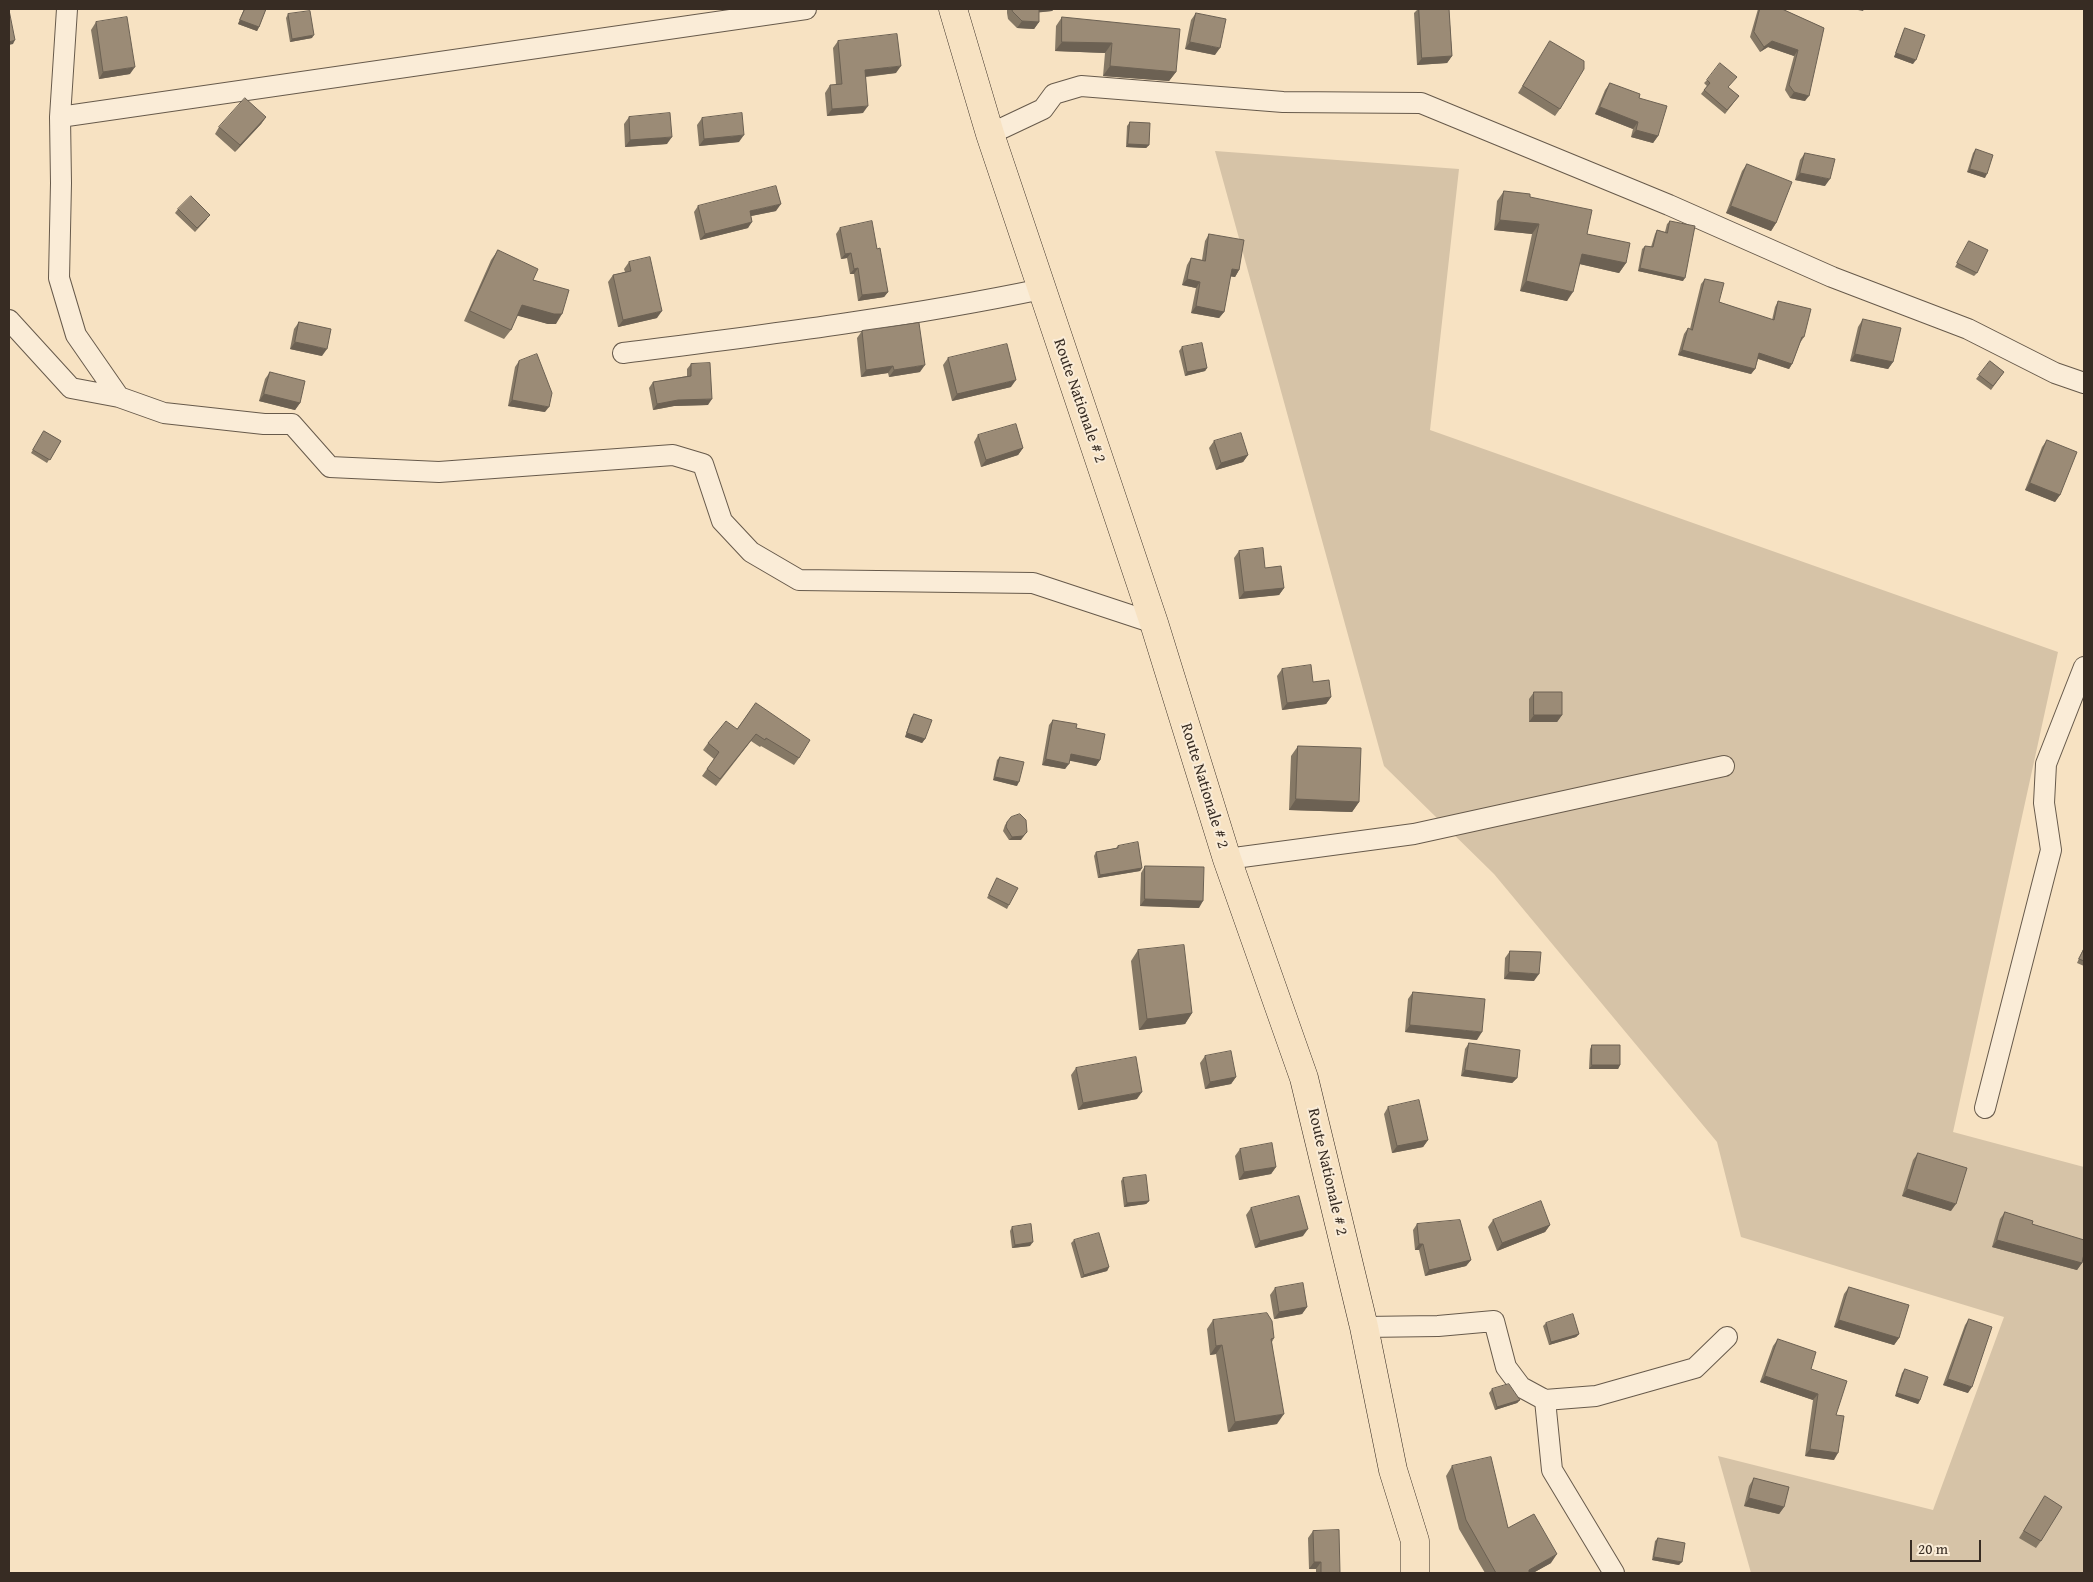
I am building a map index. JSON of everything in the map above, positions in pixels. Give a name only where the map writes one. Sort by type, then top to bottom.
[{"type":"main road","name":"Route Nationale # 2","points":[[953,9],[990,134],[1154,622],[1227,859],[1304,1078],[1364,1327],[1393,1470],[1415,1541],[1415,1573]]},
{"type":"street","points":[[67,9],[60,117],[62,183],[59,278],[76,336],[119,397]]},
{"type":"street","points":[[60,117],[806,9]]},
{"type":"street","points":[[990,134],[1044,109],[1054,94],[1081,86],[1283,102],[1421,103],[1669,205],[1832,277],[1968,329],[2054,373],[2084,383]]},
{"type":"street","points":[[623,352],[835,326],[951,308],[1042,289]]},
{"type":"street","points":[[9,320],[71,388],[119,397],[164,413],[264,424],[292,424],[330,467],[439,472],[673,455],[703,464],[722,520],[751,552],[799,580],[1033,583],[1154,622]]},
{"type":"street","points":[[1985,1108],[2051,850],[2044,803],[2046,764],[2084,667]]},
{"type":"street","points":[[1227,859],[1414,834],[1724,766]]},
{"type":"street","points":[[1364,1327],[1438,1326],[1494,1321],[1506,1367],[1521,1387],[1545,1400],[1596,1396],[1695,1368],[1728,1338]]},
{"type":"street","points":[[1545,1400],[1552,1470],[1614,1573]]},
{"type":"shaded area","points":[[1215,151],[1459,169],[1430,430],[2058,652],[1953,1132],[2084,1167],[2084,1573],[1751,1573],[1718,1456],[1933,1510],[2004,1317],[1741,1237],[1717,1142],[1494,874],[1384,766]]},
{"type":"building","points":[[245,9],[266,9],[259,27],[240,20]]},
{"type":"building","points":[[1012,9],[1039,9],[1039,22],[1022,21]]},
{"type":"building","points":[[1419,9],[1449,9],[1452,56],[1422,58]]},
{"type":"building","points":[[1760,9],[1782,9],[1824,28],[1809,96],[1794,92],[1789,85],[1798,50],[1772,41],[1764,47],[1754,32]]},
{"type":"building","points":[[9,10],[15,40],[9,42]]},
{"type":"building","points":[[310,11],[314,35],[292,39],[288,14]]},
{"type":"building","points":[[1196,13],[1226,19],[1220,48],[1190,42]]},
{"type":"building","points":[[127,17],[135,67],[103,72],[96,22]]},
{"type":"building","points":[[1062,17],[1180,29],[1176,72],[1110,66],[1112,43],[1062,42]]},
{"type":"building","points":[[1905,28],[1925,35],[1916,60],[1896,53]]},
{"type":"building","points":[[897,34],[901,66],[865,70],[868,106],[832,109],[830,85],[842,84],[838,41]]},
{"type":"building","points":[[1550,41],[1584,61],[1584,69],[1560,109],[1523,86]]},
{"type":"building","points":[[1720,63],[1737,77],[1728,87],[1739,96],[1727,110],[1704,90],[1710,83],[1707,80]]},
{"type":"building","points":[[1610,83],[1640,94],[1639,98],[1667,106],[1658,136],[1636,130],[1638,122],[1600,107]]},
{"type":"building","points":[[245,98],[266,117],[240,145],[219,127]]},
{"type":"building","points":[[670,113],[672,137],[630,140],[629,117]]},
{"type":"building","points":[[742,113],[744,135],[704,139],[702,118]]},
{"type":"building","points":[[1130,122],[1150,123],[1149,145],[1128,144]]},
{"type":"building","points":[[1976,149],[1993,155],[1987,174],[1970,169]]},
{"type":"building","points":[[1805,153],[1835,159],[1830,179],[1800,173]]},
{"type":"building","points":[[1747,164],[1792,182],[1776,223],[1731,206]]},
{"type":"building","points":[[776,186],[781,204],[750,211],[752,222],[705,234],[698,206]]},
{"type":"building","points":[[1504,191],[1530,194],[1530,197],[1592,210],[1587,234],[1630,243],[1626,263],[1582,254],[1573,292],[1526,281],[1539,224],[1500,220]]},
{"type":"building","points":[[191,196],[210,215],[197,228],[178,209]]},
{"type":"building","points":[[872,221],[877,249],[880,248],[888,292],[862,295],[858,268],[854,269],[851,253],[845,254],[840,228]]},
{"type":"building","points":[[1670,221],[1695,226],[1685,278],[1640,268],[1645,246],[1653,247],[1657,230],[1667,233]]},
{"type":"building","points":[[1209,234],[1244,240],[1239,270],[1232,269],[1224,312],[1196,306],[1200,282],[1187,279],[1191,258],[1205,261]]},
{"type":"building","points":[[1969,241],[1988,250],[1977,273],[1957,263]]},
{"type":"building","points":[[498,250],[538,269],[533,280],[569,290],[562,314],[554,314],[522,305],[511,330],[470,311]]},
{"type":"building","points":[[650,257],[662,311],[623,320],[613,275],[631,271],[629,262]]},
{"type":"building","points":[[1705,279],[1724,283],[1719,302],[1774,320],[1778,301],[1811,309],[1804,337],[1802,337],[1792,364],[1759,353],[1755,369],[1682,350],[1688,328],[1692,330]]},
{"type":"building","points":[[1863,319],[1901,328],[1893,362],[1855,354]]},
{"type":"building","points":[[299,322],[331,329],[327,349],[295,342]]},
{"type":"building","points":[[919,323],[925,365],[894,370],[893,366],[866,370],[862,331]]},
{"type":"building","points":[[1202,343],[1207,368],[1187,372],[1182,347]]},
{"type":"building","points":[[1007,344],[1016,380],[957,394],[948,358]]},
{"type":"building","points":[[537,354],[552,393],[549,407],[512,400],[519,361]]},
{"type":"building","points":[[1990,361],[2004,372],[1993,386],[1979,375]]},
{"type":"building","points":[[710,363],[712,399],[678,400],[657,404],[653,382],[691,376],[691,364]]},
{"type":"building","points":[[270,372],[305,381],[300,403],[264,394]]},
{"type":"building","points":[[1016,424],[1023,448],[986,460],[978,435]]},
{"type":"building","points":[[44,431],[61,441],[50,460],[33,450]]},
{"type":"building","points":[[1241,433],[1248,455],[1221,463],[1214,441]]},
{"type":"building","points":[[2047,440],[2077,452],[2060,495],[2030,483]]},
{"type":"building","points":[[1263,548],[1265,568],[1281,566],[1284,588],[1244,592],[1239,551]]},
{"type":"building","points":[[1311,665],[1313,682],[1329,680],[1331,697],[1287,703],[1282,669]]},
{"type":"building","points":[[1534,692],[1562,692],[1562,715],[1534,715]]},
{"type":"building","points":[[756,703],[810,740],[799,758],[756,734],[720,779],[707,769],[719,752],[708,743],[726,721],[737,729]]},
{"type":"building","points":[[914,714],[932,720],[925,739],[907,733]]},
{"type":"building","points":[[1053,720],[1077,724],[1076,728],[1105,734],[1100,760],[1071,754],[1069,764],[1046,759]]},
{"type":"building","points":[[1298,746],[1361,748],[1359,802],[1296,799]]},
{"type":"building","points":[[1000,757],[1024,762],[1019,782],[995,777]]},
{"type":"building","points":[[1020,814],[1026,820],[1027,832],[1023,836],[1012,837],[1006,827],[1007,822],[1011,817]]},
{"type":"building","points":[[1138,842],[1142,868],[1100,875],[1096,852]]},
{"type":"building","points":[[1145,866],[1204,867],[1203,901],[1145,899]]},
{"type":"building","points":[[997,878],[1018,888],[1009,905],[989,895]]},
{"type":"building","points":[[1184,945],[1192,1013],[1147,1019],[1138,950]]},
{"type":"building","points":[[2084,949],[2084,961],[2079,959]]},
{"type":"building","points":[[1510,951],[1541,952],[1539,974],[1509,972]]},
{"type":"building","points":[[1413,992],[1485,999],[1482,1032],[1410,1025]]},
{"type":"building","points":[[1469,1043],[1520,1050],[1517,1078],[1465,1070]]},
{"type":"building","points":[[1592,1045],[1620,1045],[1620,1065],[1592,1065]]},
{"type":"building","points":[[1231,1051],[1236,1077],[1210,1082],[1205,1056]]},
{"type":"building","points":[[1136,1057],[1142,1092],[1083,1103],[1076,1068]]},
{"type":"building","points":[[1419,1100],[1428,1140],[1397,1146],[1388,1107]]},
{"type":"building","points":[[1272,1143],[1276,1167],[1244,1172],[1240,1149]]},
{"type":"building","points":[[1918,1153],[1967,1168],[1956,1204],[1907,1189]]},
{"type":"building","points":[[1146,1175],[1149,1201],[1127,1203],[1123,1178]]},
{"type":"building","points":[[1299,1196],[1308,1229],[1260,1241],[1251,1208]]},
{"type":"building","points":[[1541,1201],[1550,1225],[1502,1243],[1493,1220]]},
{"type":"building","points":[[2005,1212],[2033,1221],[2032,1224],[2084,1240],[2082,1263],[1997,1240]]},
{"type":"building","points":[[1460,1220],[1471,1260],[1429,1270],[1423,1244],[1419,1244],[1417,1224]]},
{"type":"building","points":[[1031,1224],[1033,1242],[1015,1245],[1012,1227]]},
{"type":"building","points":[[1099,1233],[1109,1267],[1084,1275],[1074,1240]]},
{"type":"building","points":[[1303,1283],[1307,1307],[1279,1312],[1275,1288]]},
{"type":"building","points":[[1849,1287],[1909,1305],[1899,1338],[1839,1320]]},
{"type":"building","points":[[1267,1313],[1272,1321],[1274,1338],[1271,1339],[1284,1414],[1235,1422],[1222,1345],[1216,1346],[1213,1320]]},
{"type":"building","points":[[1573,1314],[1579,1334],[1551,1342],[1546,1323]]},
{"type":"building","points":[[1969,1319],[1992,1327],[1972,1387],[1948,1379]]},
{"type":"building","points":[[1778,1339],[1816,1352],[1811,1369],[1847,1381],[1836,1415],[1844,1416],[1838,1453],[1810,1449],[1818,1394],[1765,1376]]},
{"type":"building","points":[[1905,1369],[1928,1377],[1920,1400],[1897,1393]]},
{"type":"building","points":[[1509,1384],[1520,1400],[1497,1407],[1492,1389]]},
{"type":"building","points":[[1491,1457],[1508,1528],[1534,1514],[1557,1554],[1529,1570],[1529,1573],[1496,1573],[1466,1520],[1452,1466]]},
{"type":"building","points":[[1754,1478],[1789,1487],[1784,1507],[1749,1498]]},
{"type":"building","points":[[2045,1496],[2062,1507],[2041,1541],[2024,1531]]},
{"type":"building","points":[[1339,1530],[1340,1573],[1321,1573],[1321,1562],[1314,1562],[1313,1531]]},
{"type":"building","points":[[1658,1538],[1685,1543],[1682,1562],[1654,1557]]}]
